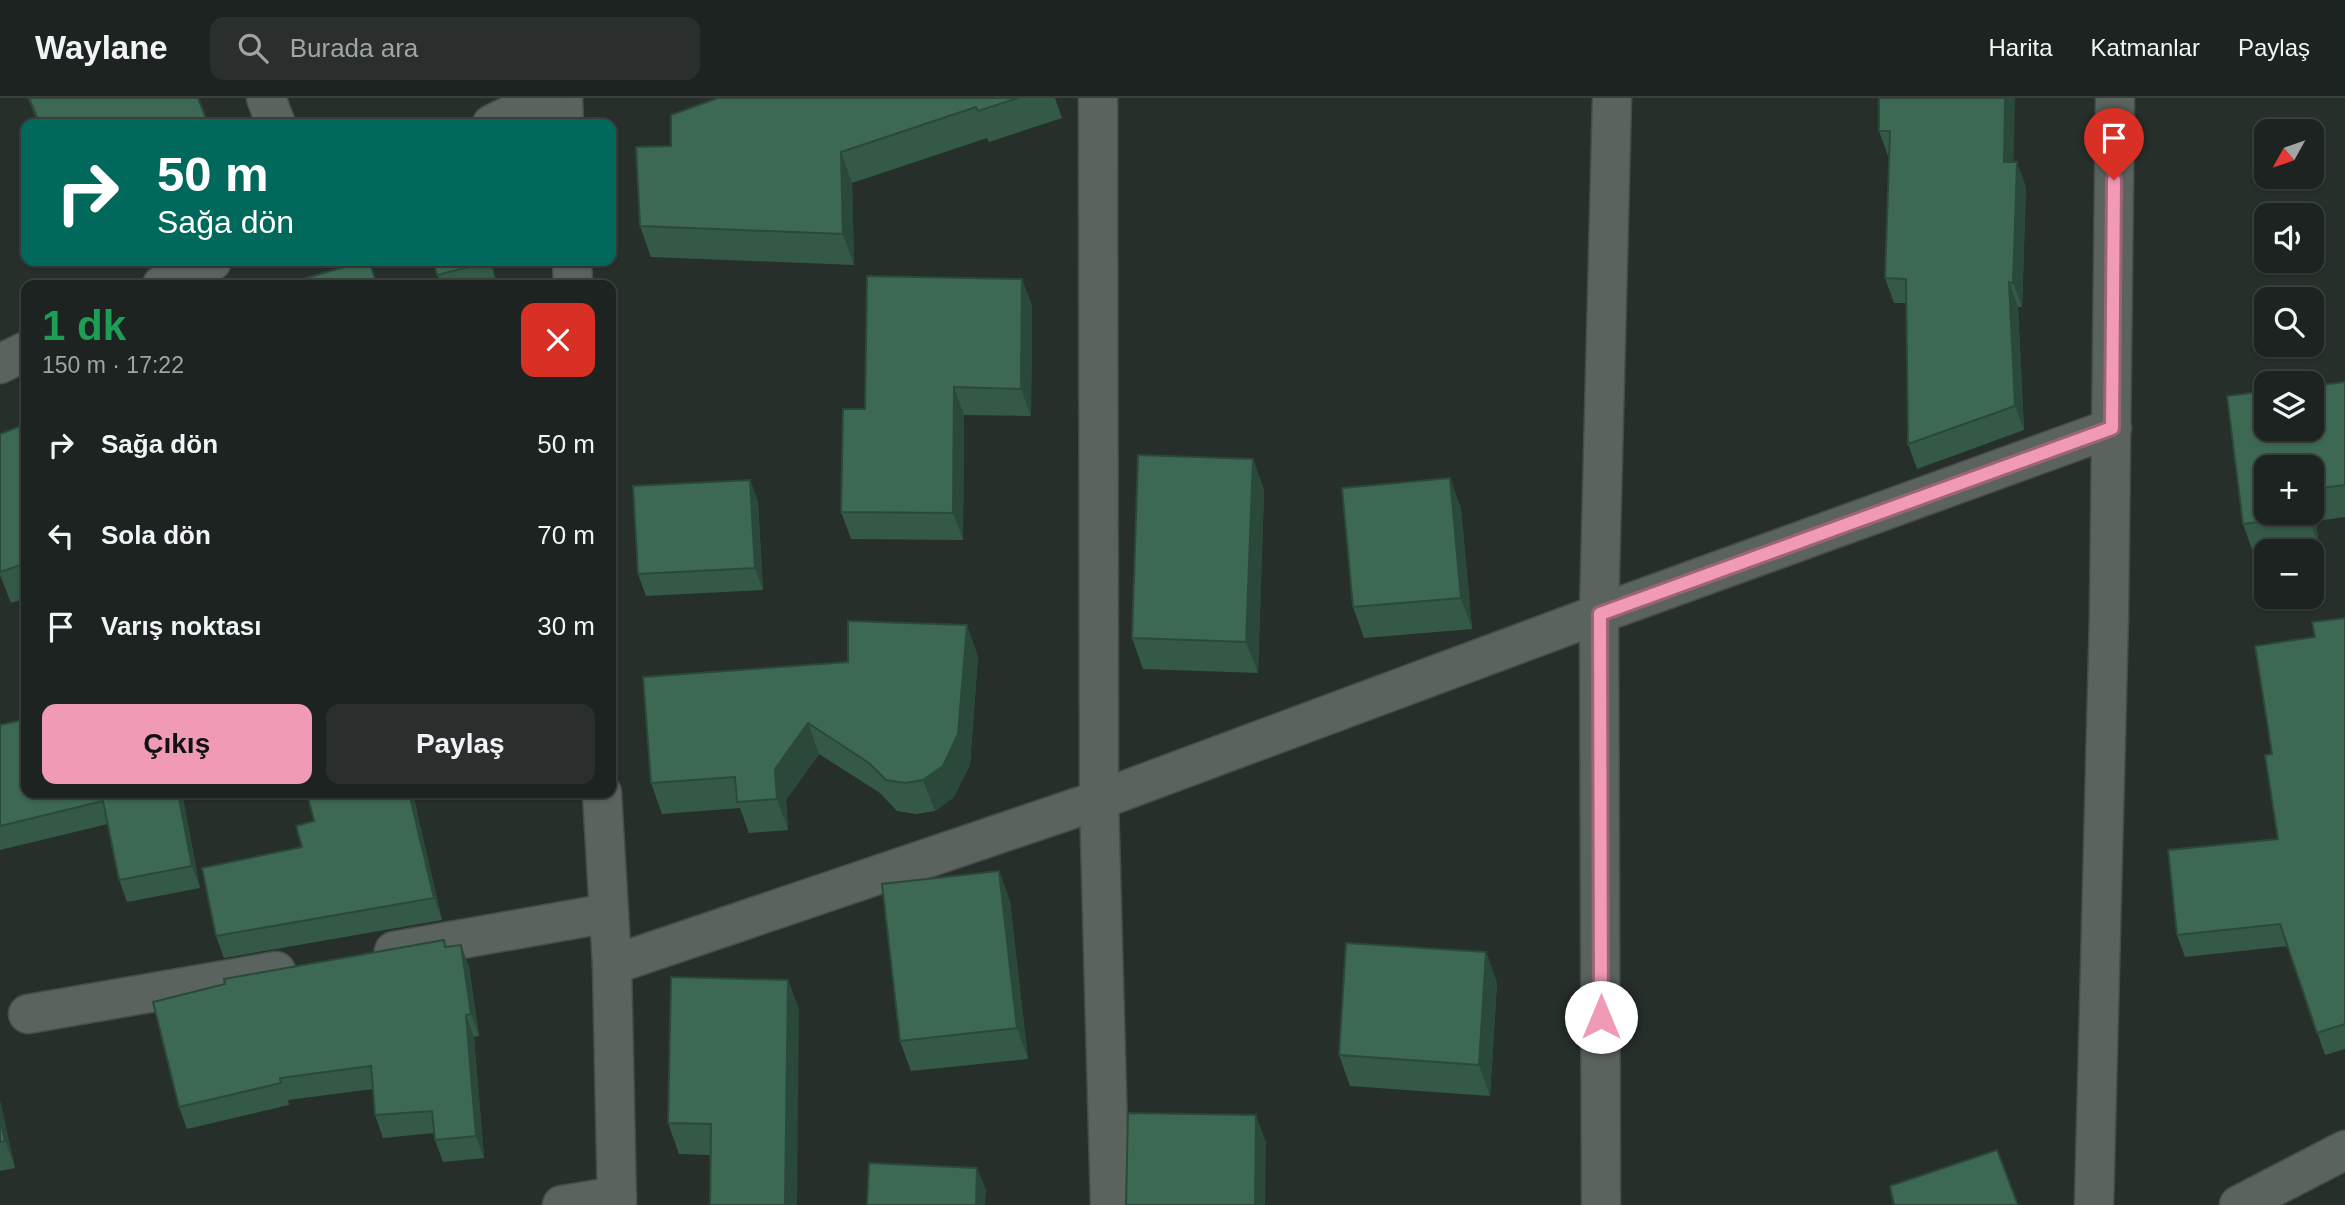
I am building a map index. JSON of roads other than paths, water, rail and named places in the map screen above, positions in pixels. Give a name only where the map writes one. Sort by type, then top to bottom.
[{"type":"street","points":[[266,98],[273,119]]},
{"type":"street","points":[[502,119],[546,98]]},
{"type":"street","points":[[563,98],[564,119]]},
{"type":"street","points":[[1098,98],[1099,800],[1110,1205]]},
{"type":"street","points":[[1601,1205],[1600,614],[1612,98]]},
{"type":"street","points":[[2094,1205],[2109,614],[2115,98]]},
{"type":"street","points":[[172,280],[202,266]]},
{"type":"street","points":[[0,364],[21,354]]},
{"type":"street","points":[[612,965],[1099,800],[2112,428]]},
{"type":"street","points":[[562,1205],[617,1201],[612,965],[602,798]]},
{"type":"street","points":[[366,956],[609,913]]},
{"type":"street","points":[[28,1014],[312,965]]},
{"type":"street","points":[[2239,1205],[2345,1150]]}]
